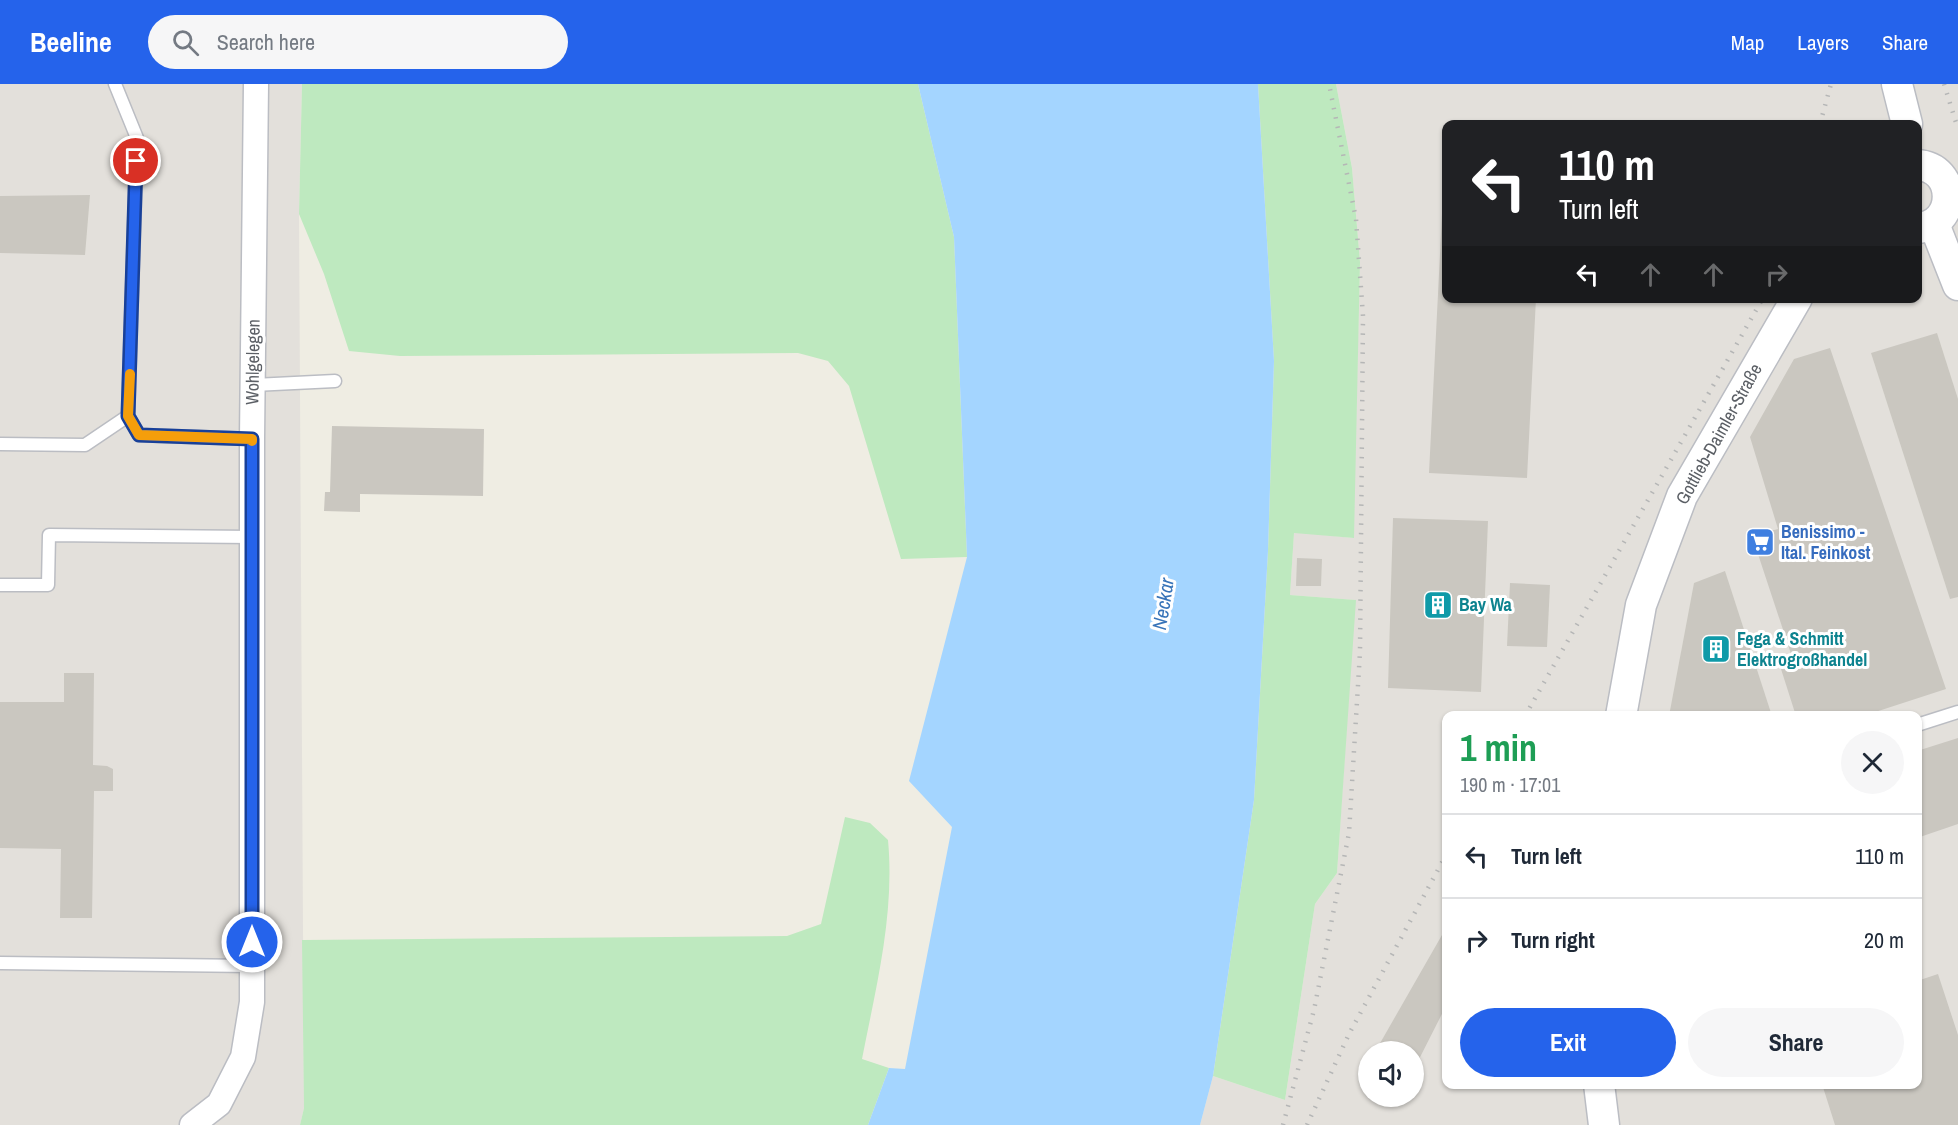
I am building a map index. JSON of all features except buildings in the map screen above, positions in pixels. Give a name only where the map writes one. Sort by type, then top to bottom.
[{"type":"street","name":"Wohlgelegen","points":[[192,1125],[219,1104],[243,1057],[252,1002],[252,385],[256,84]]},
{"type":"street","points":[[1896,84],[1906,120]]},
{"type":"street","points":[[1922,166],[1951,177],[1949,200],[1941,217],[1925,226],[1958,285]]},
{"type":"street","name":"Gottlieb-Daimler-Straße","points":[[1622,711],[1641,604],[1682,496],[1794,303]]},
{"type":"street","points":[[1600,1089],[1604,1125]]},
{"type":"lane","points":[[115,84],[137,138],[128,416],[139,435],[252,439]]},
{"type":"lane","points":[[252,385],[335,381]]},
{"type":"lane","points":[[0,444],[84,445],[128,416]]},
{"type":"lane","points":[[0,585],[48,585],[49,535],[252,537]]},
{"type":"lane","points":[[1922,722],[1958,711]]},
{"type":"lane","points":[[0,963],[252,966]]},
{"type":"shaded area","points":[[0,84],[302,84],[299,214],[304,1108],[300,1125],[0,1125]]},
{"type":"shaded area","points":[[1336,84],[1958,84],[1958,1125],[1200,1125],[1213,1076],[1285,1100],[1315,904],[1337,873],[1355,600],[1290,595],[1294,532],[1353,538],[1360,262],[1352,168]]},
{"type":"green space","points":[[302,84],[918,84],[954,237],[967,557],[901,559],[849,386],[828,361],[798,353],[400,356],[349,351],[324,274],[299,214]]},
{"type":"green space","points":[[1258,84],[1336,84],[1352,168],[1360,262],[1354,538],[1294,533],[1290,595],[1356,600],[1337,873],[1315,904],[1285,1100],[1213,1076],[1254,800],[1268,551],[1274,361]]},
{"type":"green space","points":[[845,817],[870,823],[888,840],[887,923],[862,1059],[889,1068],[868,1125],[300,1125],[304,1108],[302,940],[787,936],[821,924]]},
{"type":"water","name":"Neckar","points":[[918,84],[1258,84],[1274,361],[1268,551],[1254,800],[1213,1076],[1200,1125],[868,1125],[889,1068],[905,1069],[952,827],[909,781],[967,557],[954,237]]},
{"type":"railway","points":[[1283,1125],[1314,1010],[1349,833],[1360,652],[1363,316],[1356,219],[1329,84]]},
{"type":"railway","points":[[1821,120],[1831,84]]},
{"type":"railway","points":[[1944,84],[1958,129]]},
{"type":"railway","points":[[1528,711],[1760,303]]},
{"type":"railway","points":[[1307,1125],[1349,1034],[1442,862]]},
{"type":"slow traffic","points":[[130,374],[128,416],[139,435],[252,439],[252,441]]},
{"type":"place","name":"Benissimo - Ital. Feinkost","points":[[1760,542]]},
{"type":"place","name":"Bay Wa","points":[[1438,605]]},
{"type":"place","name":"Fega & Schmitt Elektrogroßhandel","points":[[1716,649]]},
{"type":"route","points":[[136,161],[128,416],[139,435],[252,439],[252,942]]}]
